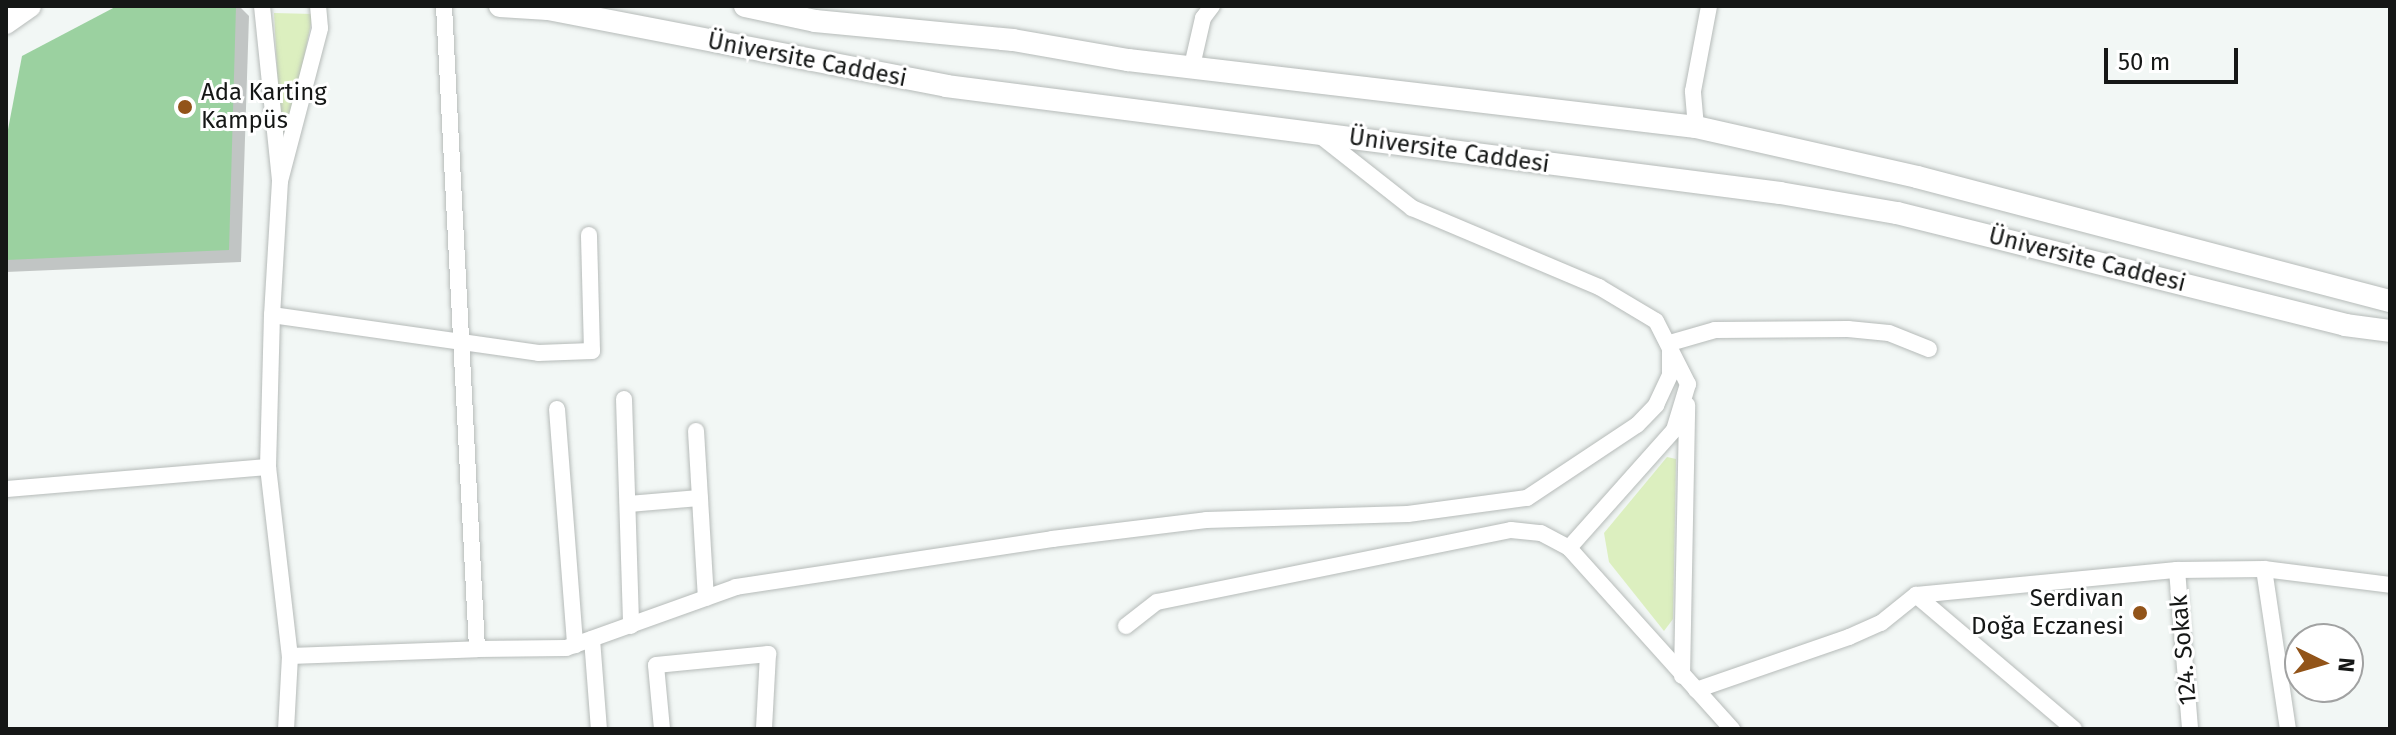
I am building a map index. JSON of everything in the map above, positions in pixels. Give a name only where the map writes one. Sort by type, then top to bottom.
[{"type":"main road","points":[[6,23],[30,6]]},
{"type":"main road","name":"Üniversite Caddesi","points":[[500,6],[548,9],[946,86],[1780,193],[1897,213],[2345,325],[2390,331]]},
{"type":"main road","name":"Üniversite Caddesi","points":[[745,6],[816,13],[1192,66],[1696,127],[1917,177],[2390,301]]},
{"type":"street","points":[[262,6],[280,181],[268,467],[290,656],[286,729]]},
{"type":"street","points":[[280,181],[320,28],[318,6]]},
{"type":"street","points":[[444,6],[477,649]]},
{"type":"street","points":[[1192,66],[1203,18],[1212,6]]},
{"type":"street","points":[[1696,127],[1693,91],[1709,6]]},
{"type":"street","points":[[1317,133],[1412,208],[1599,287],[1656,321],[1670,343],[1688,384],[1682,676]]},
{"type":"street","points":[[272,315],[538,353],[592,351],[589,235]]},
{"type":"street","points":[[1670,343],[1715,330],[1848,329],[1889,333],[1929,349]]},
{"type":"street","points":[[290,656],[575,645],[736,587],[1191,521],[1408,514],[1527,498],[1646,415],[1670,375],[1670,343]]},
{"type":"street","points":[[1569,548],[1674,430],[1688,384]]},
{"type":"street","points":[[624,399],[631,626]]},
{"type":"street","points":[[557,409],[575,645]]},
{"type":"street","points":[[696,431],[706,598]]},
{"type":"street","points":[[6,489],[268,467]]},
{"type":"street","points":[[628,504],[700,498]]},
{"type":"street","points":[[1126,626],[1157,602],[1496,532],[1541,533],[1569,548],[1732,729]]},
{"type":"street","points":[[1696,690],[1849,637],[1881,623],[1916,595],[2177,570],[2264,569],[2390,585]]},
{"type":"street","points":[[2264,569],[2288,729]]},
{"type":"street","name":"124. Sokak","points":[[2177,570],[2190,729]]},
{"type":"street","points":[[1916,595],[2074,729]]},
{"type":"street","points":[[592,639],[599,729]]},
{"type":"street","points":[[662,729],[656,665],[768,654],[764,729]]},
{"type":"green space","points":[[274,13],[313,14],[283,158],[280,124]]},
{"type":"green space","points":[[1667,457],[1676,459],[1673,619],[1664,631],[1609,562],[1604,533]]},
{"type":"building","points":[[117,6],[236,6],[229,250],[6,260],[6,140],[22,56]]},
{"type":"place","name":"Ada Karting Kampüs","points":[[185,107]]},
{"type":"place","name":"Serdivan Doğa Eczanesi","points":[[2140,613]]}]
